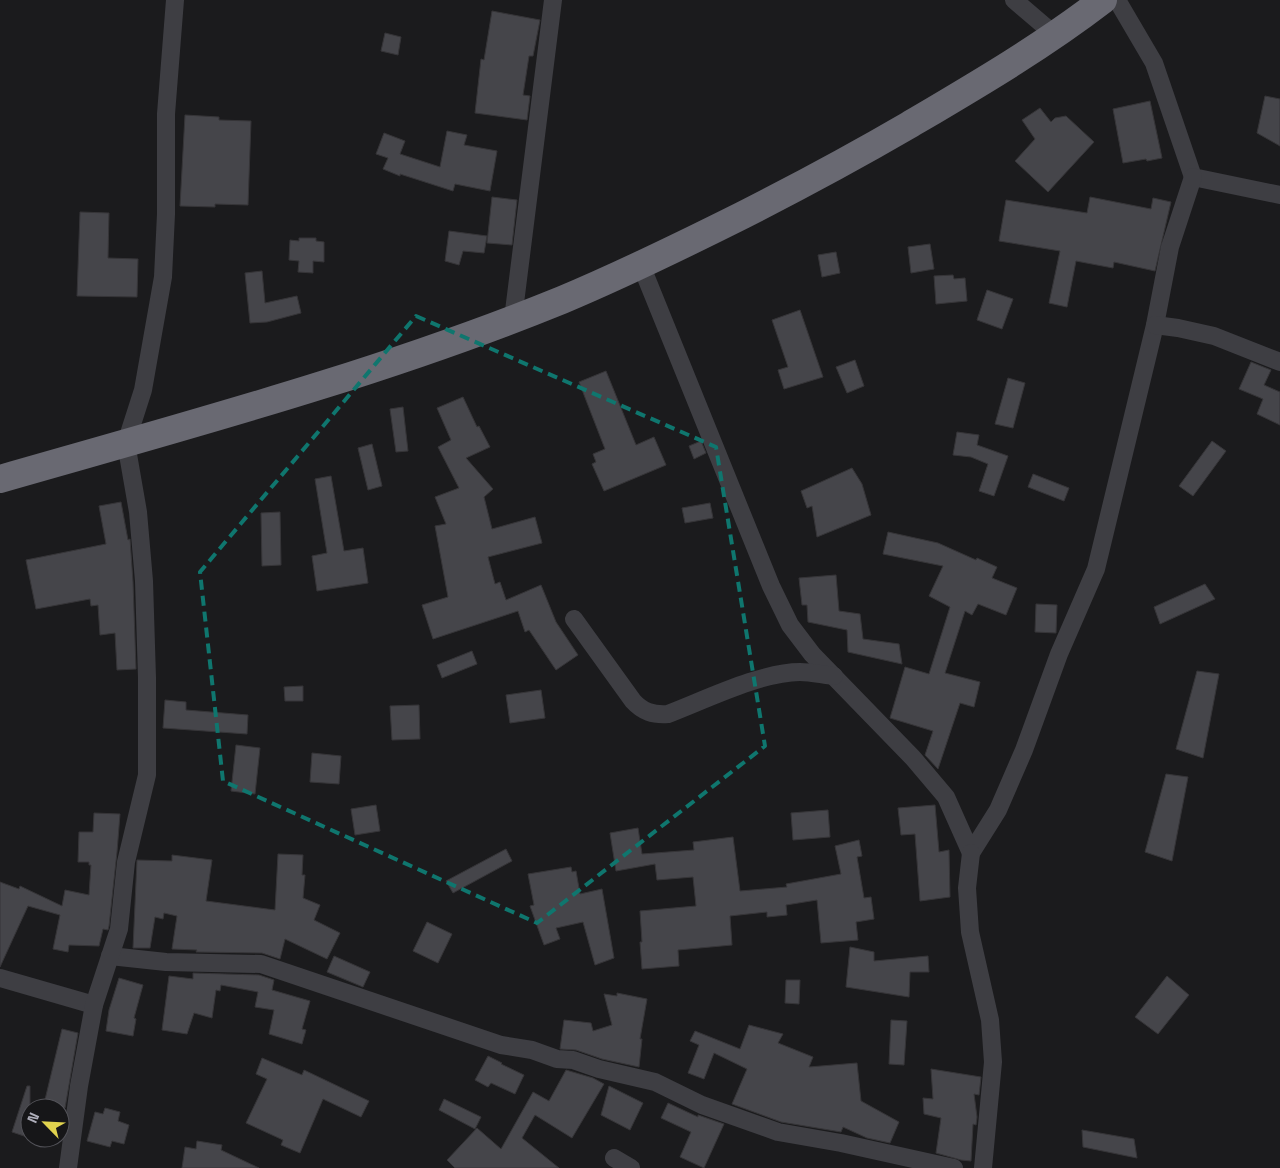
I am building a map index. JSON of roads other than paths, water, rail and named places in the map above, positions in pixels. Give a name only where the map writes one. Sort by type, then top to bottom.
[{"type":"highway","points":[[0,479],[141,440],[379,366],[513,319],[641,265],[847,162],[960,95],[1055,35],[1103,0]]},
{"type":"street","points":[[68,1168],[79,1086],[94,1005],[119,929],[126,862],[147,775],[144,581],[138,512],[126,443],[143,390],[163,277],[166,214],[166,114],[175,0]]},
{"type":"street","points":[[513,319],[552,0]]},
{"type":"street","points":[[1014,0],[1055,35]]},
{"type":"street","points":[[983,1168],[993,1062],[990,1020],[970,932],[966,888],[971,854],[998,810],[1024,750],[1059,654],[1096,569],[1155,325],[1170,248],[1193,177],[1154,63],[1118,0]]},
{"type":"street","points":[[1193,177],[1280,195]]},
{"type":"street","points":[[641,265],[771,586],[790,625],[812,654],[913,758],[946,797],[971,854]]},
{"type":"street","points":[[1155,325],[1214,336],[1280,362]]},
{"type":"street","points":[[574,619],[633,701],[648,713],[668,714],[777,674],[800,672],[834,676]]},
{"type":"street","points":[[110,956],[166,962],[261,964],[299,975],[360,998],[501,1045],[532,1050],[557,1059],[573,1060],[599,1069],[655,1082],[702,1106],[778,1132],[840,1143],[954,1168]]},
{"type":"street","points":[[0,978],[94,1005]]},
{"type":"street","points":[[614,1158],[631,1168]]}]
